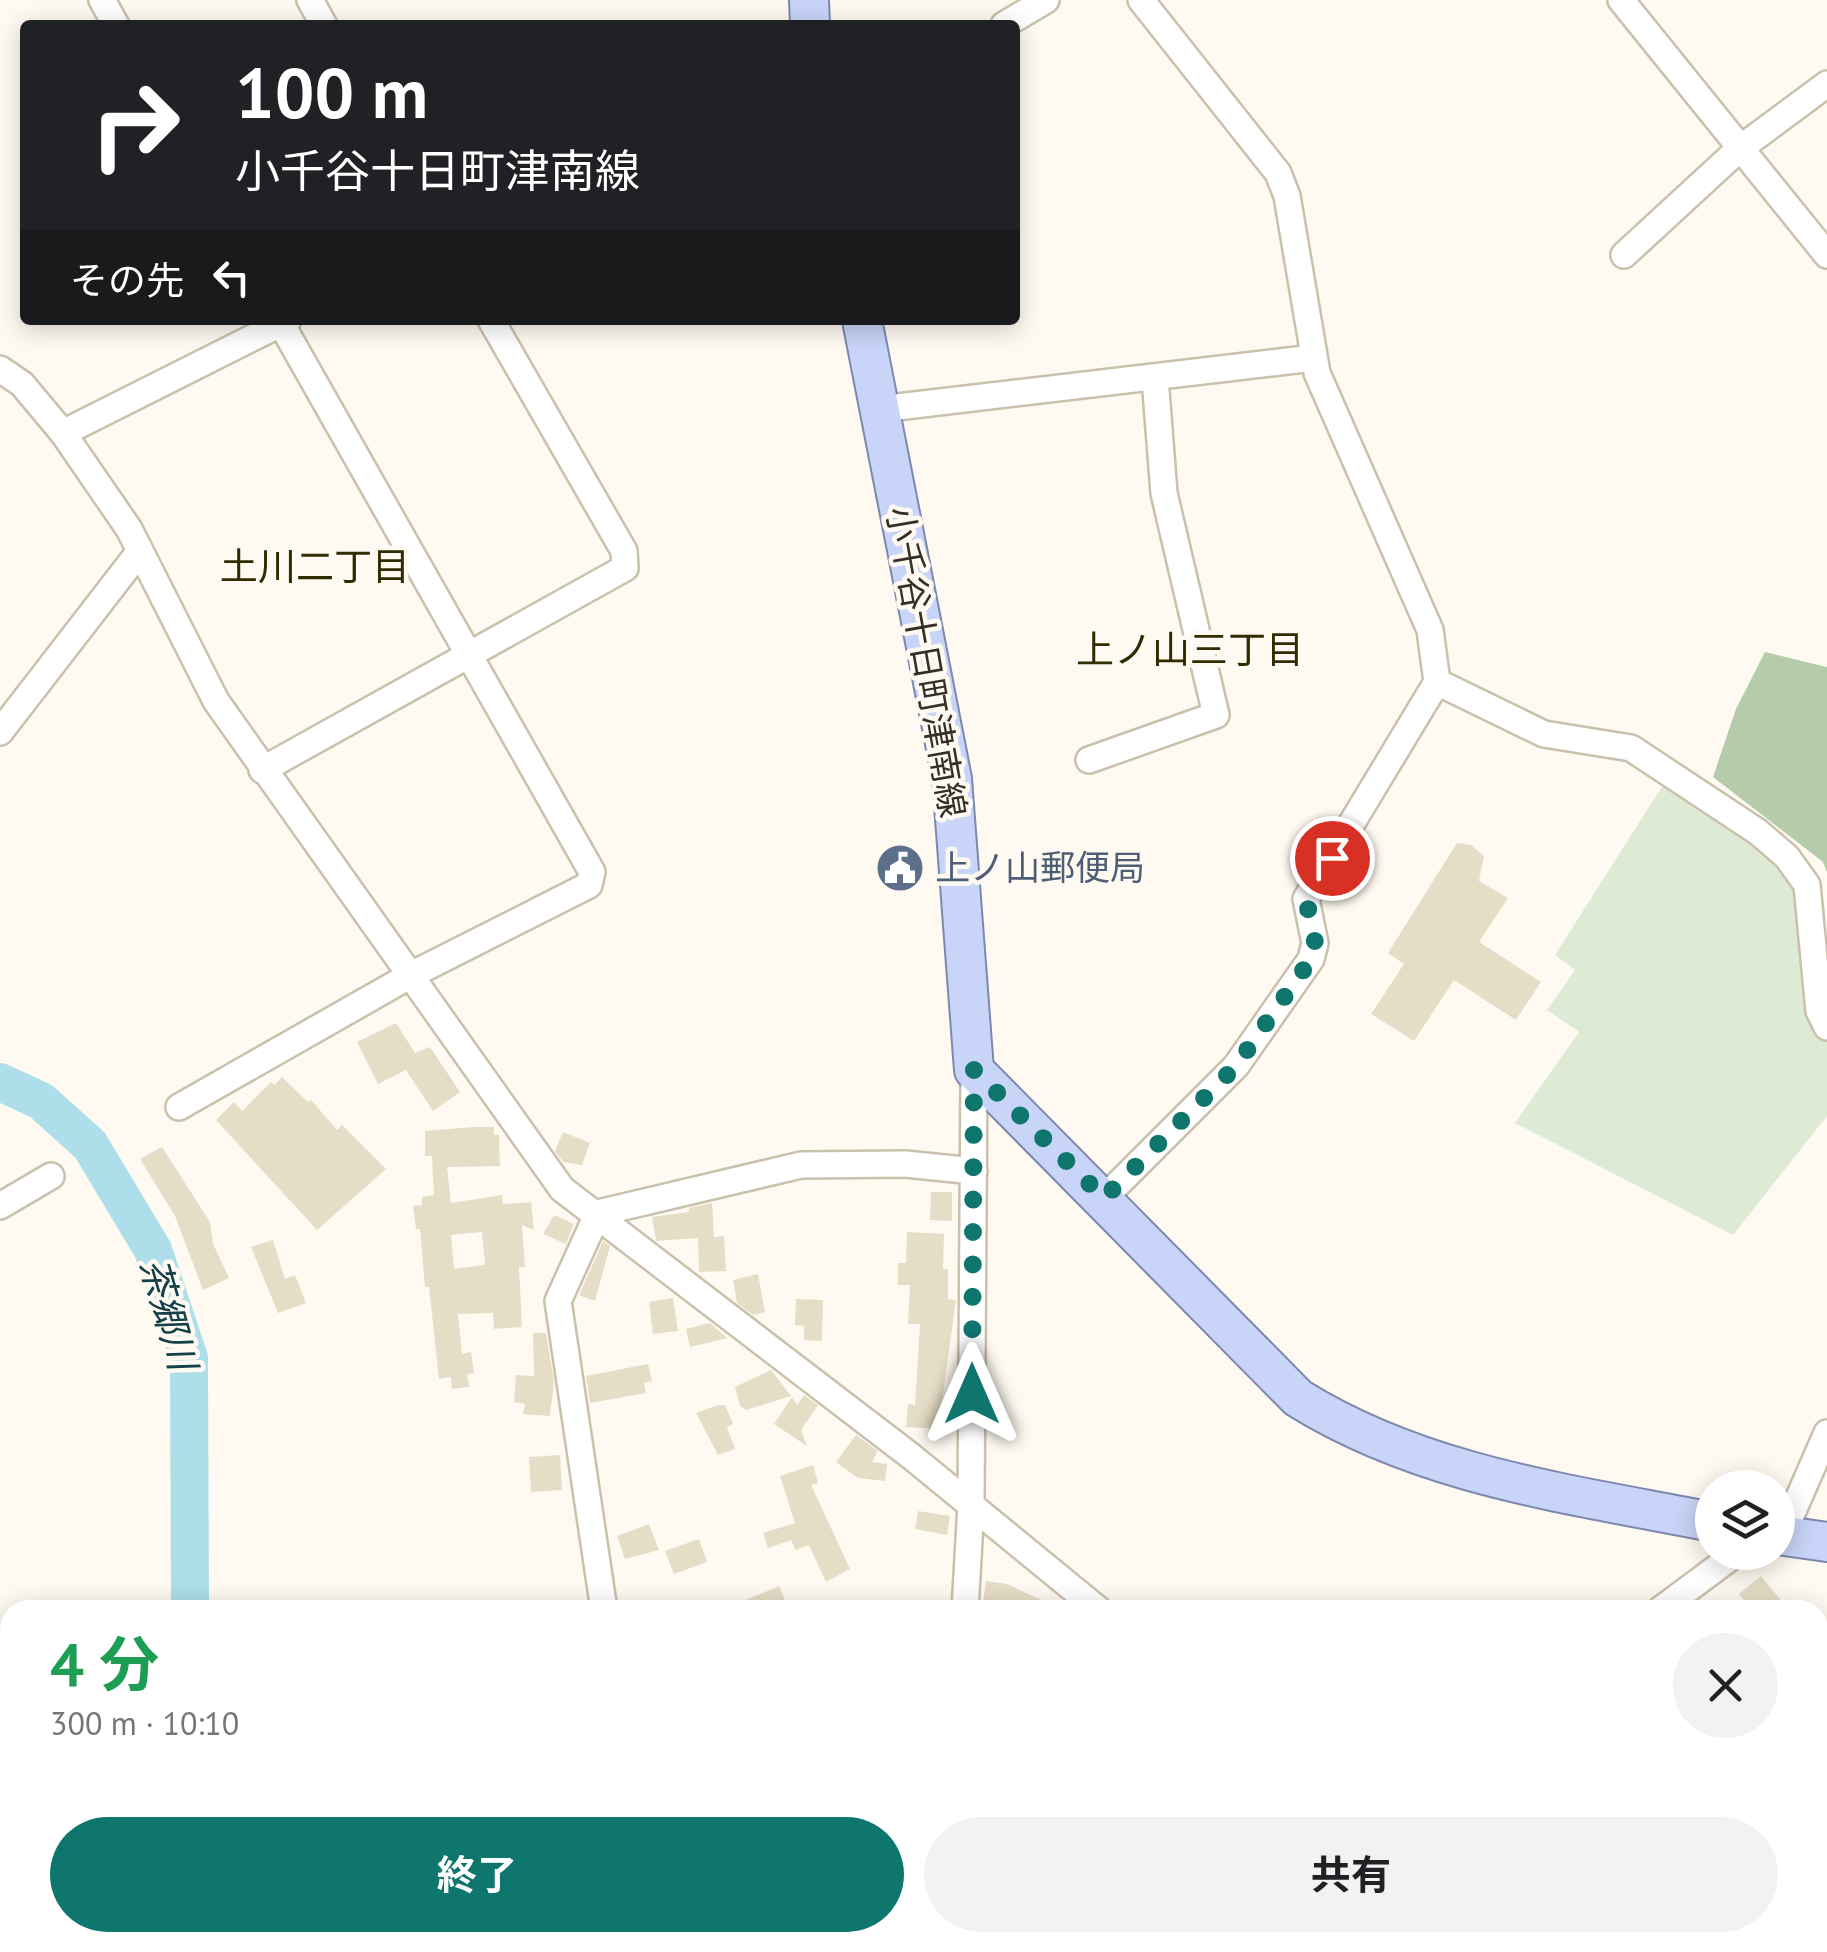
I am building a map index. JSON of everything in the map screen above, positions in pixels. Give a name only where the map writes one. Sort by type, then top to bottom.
[{"type":"main road","name":"小千谷十日町津南線","points":[[863,325],[952,779],[974,1070]]},
{"type":"main road","points":[[974,1070],[1298,1398],[1338,1422],[1476,1475],[1695,1519]]},
{"type":"main road","points":[[1795,1538],[1827,1542]]},
{"type":"street","points":[[1012,20],[1046,0]]},
{"type":"street","points":[[1104,1198],[1236,1066],[1311,959],[1315,942],[1306,899],[1437,682],[1430,630],[1313,358],[1286,196],[1278,173],[1141,0]]},
{"type":"street","points":[[1621,0],[1738,150],[1827,255]]},
{"type":"street","points":[[1624,255],[1738,150],[1827,84]]},
{"type":"street","points":[[63,433],[274,325]]},
{"type":"street","points":[[179,1107],[411,975],[589,885],[592,872],[284,325]]},
{"type":"street","points":[[262,770],[625,568],[624,551],[495,325]]},
{"type":"street","points":[[880,409],[1313,358]]},
{"type":"street","points":[[0,369],[22,384],[63,433],[129,529],[216,701],[562,1189],[972,1505],[1087,1600]]},
{"type":"street","points":[[1089,760],[1216,715],[1164,493],[1154,378]]},
{"type":"street","points":[[0,732],[140,552]]},
{"type":"street","points":[[1437,682],[1544,734],[1631,748],[1758,832],[1787,856],[1807,885],[1819,1011],[1827,1027]]},
{"type":"street","points":[[966,1600],[972,1505],[974,1070]]},
{"type":"street","points":[[598,1213],[801,1165],[905,1164],[974,1170]]},
{"type":"street","points":[[0,1206],[51,1176]]},
{"type":"street","points":[[598,1213],[558,1301],[603,1600]]},
{"type":"street","points":[[1795,1503],[1827,1433]]},
{"type":"street","points":[[1673,1600],[1714,1570]]},
{"type":"green space","points":[[1765,652],[1827,667],[1827,872],[1823,862],[1713,777],[1736,709]]},
{"type":"green space","points":[[1670,774],[1794,867],[1827,1013],[1827,1116],[1733,1235],[1515,1123],[1579,1032],[1547,1010],[1575,970],[1555,955]]},
{"type":"building","points":[[1457,843],[1471,845],[1484,856],[1479,881],[1508,898],[1479,942],[1541,982],[1516,1020],[1454,980],[1414,1041],[1371,1014],[1404,964],[1388,953]]},
{"type":"building","points":[[396,1023],[415,1053],[430,1047],[460,1092],[433,1111],[406,1070],[378,1084],[357,1042]]},
{"type":"building","points":[[282,1077],[308,1102],[311,1100],[337,1130],[342,1125],[386,1169],[317,1230],[216,1120],[234,1102],[242,1111],[271,1082],[275,1085]]},
{"type":"building","points":[[494,1127],[494,1135],[499,1135],[500,1166],[447,1167],[451,1203],[502,1195],[503,1204],[531,1202],[534,1230],[522,1225],[522,1327],[494,1329],[493,1313],[458,1314],[462,1354],[471,1352],[474,1373],[467,1374],[469,1387],[452,1389],[451,1377],[439,1379],[429,1287],[425,1287],[420,1229],[416,1229],[413,1206],[422,1205],[422,1197],[434,1195],[432,1156],[425,1156],[425,1131]],"holes":[[[482,1232],[485,1265],[454,1269],[451,1235]]]},
{"type":"building","points":[[563,1132],[590,1143],[582,1165],[563,1162],[555,1151]]},
{"type":"building","points":[[162,1147],[210,1222],[213,1244],[229,1278],[203,1290],[175,1216],[140,1159]]},
{"type":"building","points":[[931,1192],[952,1192],[952,1221],[930,1220]]},
{"type":"building","points":[[712,1203],[714,1237],[724,1236],[726,1271],[699,1272],[698,1238],[656,1241],[652,1217],[689,1212],[689,1208]]},
{"type":"building","points":[[554,1215],[574,1224],[566,1244],[543,1234]]},
{"type":"building","points":[[907,1232],[944,1234],[943,1269],[948,1269],[948,1299],[956,1300],[938,1429],[906,1427],[908,1404],[915,1405],[920,1324],[908,1324],[910,1285],[898,1285],[898,1263],[906,1263]]},
{"type":"building","points":[[273,1240],[285,1279],[295,1275],[306,1303],[278,1313],[251,1247]]},
{"type":"building","points":[[603,1241],[610,1246],[595,1301],[579,1295]]},
{"type":"building","points":[[758,1274],[765,1312],[753,1315],[737,1303],[733,1280]]},
{"type":"building","points":[[673,1298],[678,1331],[653,1334],[649,1302]]},
{"type":"building","points":[[796,1299],[823,1300],[822,1341],[804,1340],[804,1326],[795,1325]]},
{"type":"building","points":[[710,1323],[727,1338],[690,1347],[686,1329]]},
{"type":"building","points":[[533,1333],[546,1333],[554,1381],[550,1416],[523,1414],[525,1404],[514,1402],[516,1375],[534,1376]]},
{"type":"building","points":[[648,1364],[652,1381],[644,1383],[646,1393],[590,1403],[586,1376]]},
{"type":"building","points":[[771,1370],[791,1396],[746,1410],[740,1406],[735,1387]]},
{"type":"building","points":[[804,1395],[818,1405],[801,1430],[807,1446],[774,1424],[792,1397],[797,1405]]},
{"type":"building","points":[[725,1405],[733,1424],[727,1427],[735,1449],[718,1455],[696,1413]]},
{"type":"building","points":[[856,1435],[878,1451],[872,1462],[887,1464],[885,1481],[858,1478],[836,1462]]},
{"type":"building","points":[[560,1455],[562,1490],[531,1492],[529,1457]]},
{"type":"building","points":[[813,1465],[818,1483],[811,1485],[850,1569],[826,1582],[809,1545],[796,1550],[791,1540],[768,1548],[763,1533],[795,1523],[780,1476]]},
{"type":"building","points":[[918,1511],[950,1516],[947,1535],[915,1529]]},
{"type":"building","points":[[649,1524],[659,1550],[625,1559],[617,1536]]},
{"type":"building","points":[[699,1539],[707,1562],[674,1574],[665,1551]]},
{"type":"building","points":[[1761,1576],[1781,1600],[1744,1600],[1739,1594]]},
{"type":"building","points":[[986,1581],[1007,1584],[1041,1600],[983,1600]]},
{"type":"building","points":[[779,1586],[785,1600],[746,1600]]},
{"type":"waterway","name":"茶郷川","points":[[0,1082],[41,1101],[90,1145],[153,1250],[189,1358],[190,1600]]},
{"type":"place","name":"上ノ山郵便局","points":[[900,868]]},
{"type":"district","name":"土川二丁目","points":[[315,567]]},
{"type":"district","name":"上ノ山三丁目","points":[[1190,650]]},
{"type":"route","points":[[972,1394],[974,1070],[1104,1198],[1236,1066],[1311,959],[1315,942],[1306,899],[1332,858]]}]
